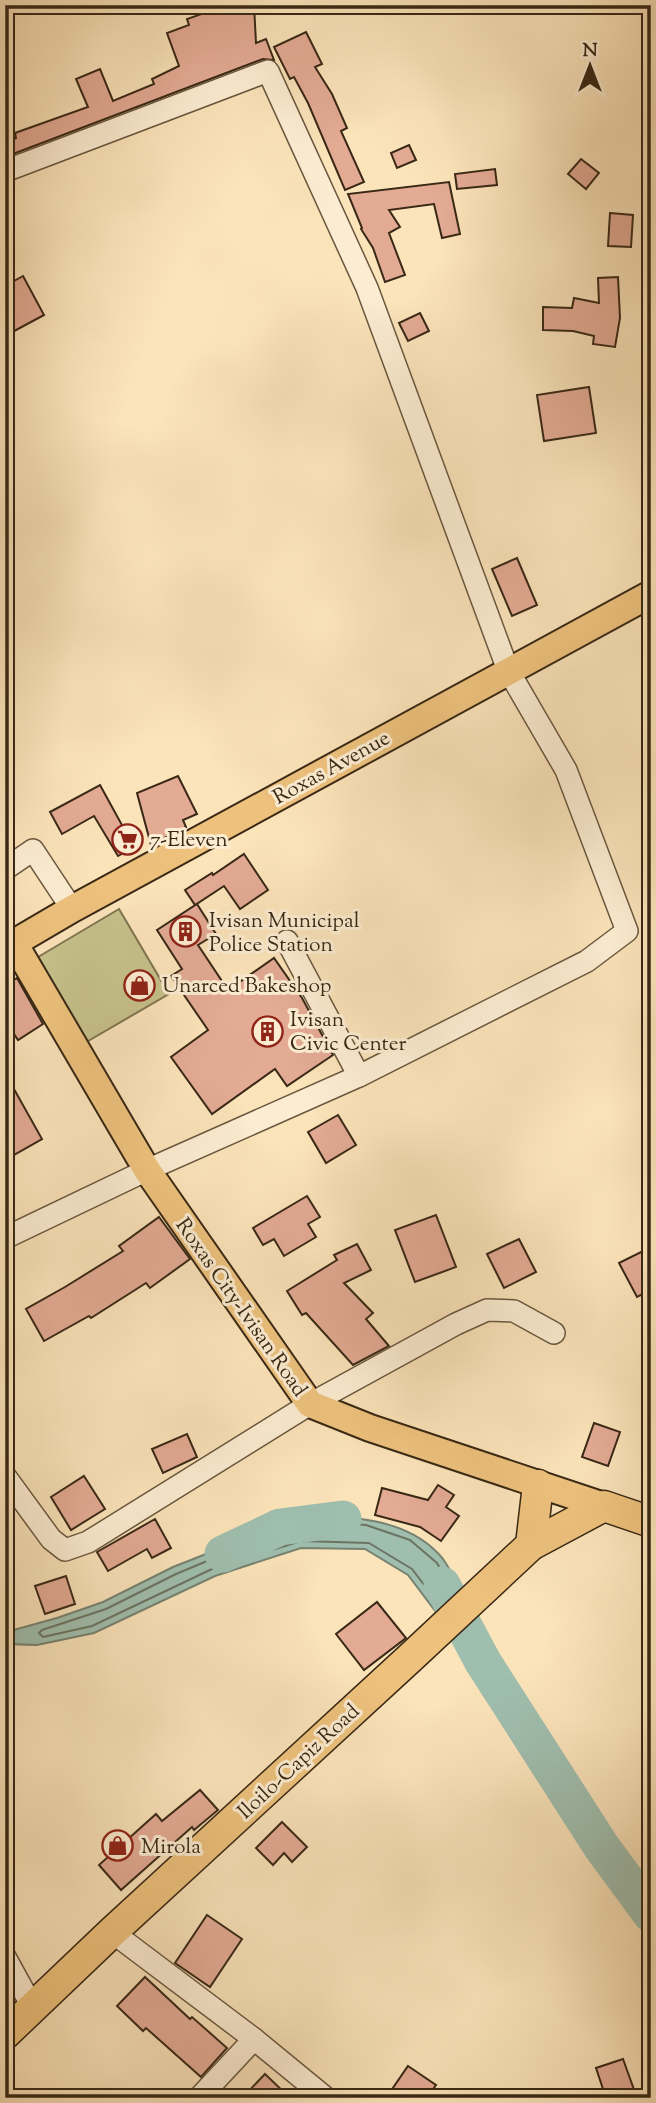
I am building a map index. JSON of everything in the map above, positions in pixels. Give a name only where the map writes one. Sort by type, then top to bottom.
[{"type":"highway","points":[[530,1545],[538,1485]]},
{"type":"highway","points":[[604,1506],[651,1522]]},
{"type":"highway","name":"Iloilo-Capiz Road","points":[[5,2034],[530,1545],[604,1506]]},
{"type":"main road","name":"Roxas Avenue","points":[[9,937],[72,909],[651,594]]},
{"type":"main road","name":"Roxas City-Ivisan Road","points":[[9,937],[147,1170],[310,1404],[370,1428],[604,1506]]},
{"type":"street","points":[[5,172],[268,71],[367,288],[508,670],[566,770],[627,931],[587,961],[359,1076],[147,1170],[5,1238]]},
{"type":"street","points":[[5,869],[33,850],[72,909]]},
{"type":"street","points":[[287,941],[359,1076]]},
{"type":"street","points":[[5,1476],[51,1539],[65,1550],[89,1542],[310,1404],[456,1324],[487,1310],[514,1311],[554,1333]]},
{"type":"street","points":[[112,1932],[254,2039],[326,2098]]},
{"type":"street","points":[[5,1957],[33,2008]]},
{"type":"street","points":[[199,2098],[254,2039]]},
{"type":"shaded area","points":[[119,909],[169,994],[83,1044],[33,960]]},
{"type":"water","points":[[324,1515],[372,1521],[418,1537],[443,1559],[464,1597],[442,1620],[408,1575],[365,1549],[301,1548],[215,1576],[94,1633],[37,1645],[5,1644],[5,1629],[10,1631],[103,1602],[173,1567],[229,1545]]},
{"type":"building","points":[[227,5],[254,5],[256,43],[266,39],[274,60],[263,59],[5,157],[5,142],[16,138],[15,133],[88,107],[76,79],[100,69],[113,101],[154,84],[152,79],[179,66],[167,33],[189,25],[187,19]]},
{"type":"building","points":[[306,32],[322,64],[315,67],[332,94],[347,128],[341,131],[364,182],[345,190],[308,103],[294,77],[290,79],[274,47]]},
{"type":"building","points":[[409,145],[416,160],[397,168],[391,153]]},
{"type":"building","points":[[581,159],[599,173],[586,189],[568,174]]},
{"type":"building","points":[[495,169],[497,185],[457,189],[455,174]]},
{"type":"building","points":[[449,182],[460,234],[442,238],[434,204],[389,210],[400,227],[389,233],[405,275],[385,282],[373,248],[361,229],[348,194]]},
{"type":"building","points":[[610,213],[633,215],[631,247],[608,246]]},
{"type":"building","points":[[23,276],[44,315],[5,336],[5,286]]},
{"type":"building","points":[[618,277],[620,318],[615,347],[593,344],[594,336],[573,331],[543,330],[543,307],[572,308],[574,298],[599,303],[598,278]]},
{"type":"building","points":[[420,313],[429,331],[408,341],[399,323]]},
{"type":"building","points":[[589,387],[596,433],[544,441],[537,395]]},
{"type":"building","points":[[517,558],[537,605],[512,616],[492,569]]},
{"type":"building","points":[[178,776],[197,814],[183,820],[186,827],[151,845],[137,793]]},
{"type":"building","points":[[100,785],[134,847],[118,856],[94,816],[62,834],[50,812]]},
{"type":"building","points":[[244,854],[268,890],[240,909],[224,886],[195,905],[185,890]]},
{"type":"building","name":"Ivisan Civic Center","points":[[197,904],[216,934],[198,945],[228,990],[274,958],[302,998],[333,1055],[287,1086],[275,1069],[212,1114],[171,1057],[208,1030],[171,976],[182,969],[157,930]]},
{"type":"building","points":[[17,978],[43,1024],[18,1040],[5,1020],[5,985]]},
{"type":"building","points":[[5,1073],[42,1139],[5,1160]]},
{"type":"building","points":[[338,1115],[356,1145],[326,1163],[308,1132]]},
{"type":"building","points":[[307,1196],[320,1217],[308,1224],[316,1237],[284,1256],[274,1239],[263,1245],[253,1228]]},
{"type":"building","points":[[436,1215],[456,1267],[415,1282],[395,1230]]},
{"type":"building","points":[[159,1217],[190,1259],[150,1288],[146,1283],[91,1318],[89,1316],[44,1341],[26,1309],[123,1251],[119,1246]]},
{"type":"building","points":[[519,1239],[536,1272],[504,1288],[487,1254]]},
{"type":"building","points":[[357,1244],[371,1270],[344,1283],[373,1313],[366,1319],[389,1346],[353,1365],[306,1313],[302,1315],[287,1291],[337,1260],[334,1255]]},
{"type":"building","points":[[651,1247],[651,1290],[637,1297],[619,1263]]},
{"type":"building","points":[[594,1423],[620,1432],[608,1466],[582,1457]]},
{"type":"building","points":[[187,1434],[197,1457],[163,1473],[152,1449]]},
{"type":"building","points":[[84,1476],[105,1509],[71,1530],[51,1497]]},
{"type":"building","points":[[438,1485],[454,1495],[446,1507],[459,1516],[441,1541],[420,1527],[375,1515],[382,1488],[428,1500]]},
{"type":"building","points":[[155,1519],[171,1548],[152,1558],[147,1549],[108,1571],[97,1552]]},
{"type":"building","points":[[66,1576],[75,1604],[45,1614],[35,1586]]},
{"type":"building","points":[[377,1602],[406,1638],[364,1670],[336,1634]]},
{"type":"building","points":[[200,1790],[218,1810],[194,1830],[192,1827],[121,1890],[99,1865],[156,1814],[162,1821]]},
{"type":"building","points":[[282,1822],[307,1847],[292,1862],[284,1853],[273,1865],[256,1848]]},
{"type":"building","points":[[207,1915],[242,1939],[210,1987],[175,1963]]},
{"type":"building","points":[[145,1977],[190,2019],[192,2017],[227,2048],[201,2077],[146,2028],[143,2031],[117,2006]]},
{"type":"building","points":[[623,2059],[637,2098],[606,2098],[596,2068]]},
{"type":"building","points":[[408,2066],[436,2085],[427,2098],[386,2098]]},
{"type":"building","points":[[265,2074],[290,2098],[242,2098]]},
{"type":"waterway","points":[[223,1554],[280,1527],[343,1519]]},
{"type":"waterway","points":[[442,1585],[483,1662],[601,1846],[651,1914]]},
{"type":"place","name":"7-Eleven","points":[[127,839]]},
{"type":"place","name":"Ivisan Municipal Police Station","points":[[186,932]]},
{"type":"place","name":"Unarced Bakeshop","points":[[139,985]]},
{"type":"place","name":"Ivisan Civic Center","points":[[267,1031]]},
{"type":"place","name":"Mirola","points":[[118,1846]]}]
